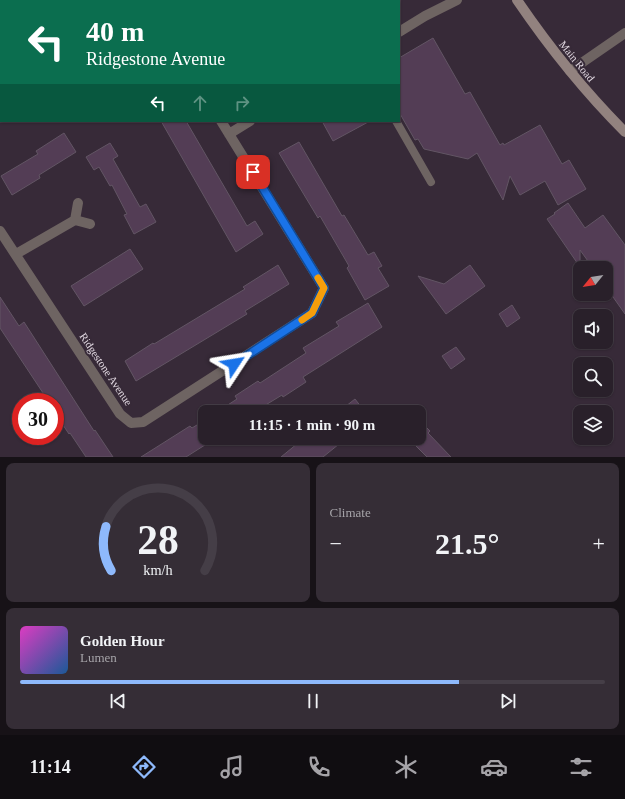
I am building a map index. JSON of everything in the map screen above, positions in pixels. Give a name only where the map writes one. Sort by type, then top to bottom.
[{"type":"main road","name":"Main Road","points":[[517,0],[545,40],[589,95],[625,132]]},
{"type":"street","points":[[400,31],[425,16],[457,0]]},
{"type":"street","points":[[570,71],[625,33]]},
{"type":"street","name":"Ridgestone Avenue","points":[[0,231],[120,414],[131,423],[143,422],[312,313],[324,288],[222,122]]},
{"type":"street","points":[[229,134],[248,122]]},
{"type":"street","points":[[75,220],[78,203]]},
{"type":"street","points":[[16,254],[75,220],[90,224]]},
{"type":"lane","points":[[397,122],[431,182]]},
{"type":"building","points":[[433,38],[465,94],[470,92],[500,145],[503,143],[504,145],[540,125],[562,164],[569,160],[586,189],[558,205],[545,181],[520,195],[510,176],[503,200],[477,153],[468,159],[424,149],[418,139],[415,140],[400,114],[400,57]]},
{"type":"building","points":[[162,122],[187,122],[247,226],[255,221],[263,234],[236,252]]},
{"type":"building","points":[[323,122],[368,122],[333,141]]},
{"type":"building","points":[[64,133],[76,152],[39,175],[40,178],[12,195],[1,176],[38,154],[36,151]]},
{"type":"building","points":[[299,142],[342,216],[344,215],[368,255],[374,252],[382,266],[378,268],[389,286],[365,300],[347,268],[349,266],[320,216],[318,218],[279,153]]},
{"type":"building","points":[[110,143],[118,156],[113,159],[140,207],[146,204],[156,222],[134,234],[124,215],[127,214],[112,185],[110,186],[99,167],[94,170],[86,157]]},
{"type":"building","points":[[568,203],[585,228],[603,215],[625,245],[625,314],[613,297],[613,261],[588,261],[580,250],[580,261],[576,261],[547,219],[555,214],[554,213]]},
{"type":"building","points":[[130,249],[143,269],[84,306],[71,286]]},
{"type":"building","points":[[278,265],[289,284],[245,311],[247,314],[136,381],[125,361],[245,289],[243,287]]},
{"type":"building","points":[[470,265],[485,286],[446,314],[418,276],[444,284]]},
{"type":"building","points":[[0,297],[19,326],[24,322],[94,431],[95,430],[113,457],[86,457],[64,426],[64,393],[43,393],[0,328]]},
{"type":"building","points":[[368,303],[382,327],[303,377],[306,382],[283,397],[282,395],[266,405],[228,405],[237,399],[235,396],[258,381],[260,383],[306,353],[303,348],[339,326],[336,322]]},
{"type":"building","points":[[512,305],[520,318],[507,327],[499,314]]},
{"type":"building","points":[[456,347],[465,359],[451,369],[442,356]]},
{"type":"building","points":[[355,399],[360,405],[347,405]]},
{"type":"building","points":[[198,424],[198,445],[205,445],[186,457],[141,457],[190,426],[192,428]]},
{"type":"building","points":[[426,427],[430,431],[428,433],[451,457],[427,457],[415,445],[426,445]]},
{"type":"building","points":[[296,445],[338,445],[323,457],[281,457]]},
{"type":"slow traffic","points":[[302,320],[312,313],[324,288],[318,278]]},
{"type":"route","points":[[234,364],[312,313],[324,288],[253,172]]}]
